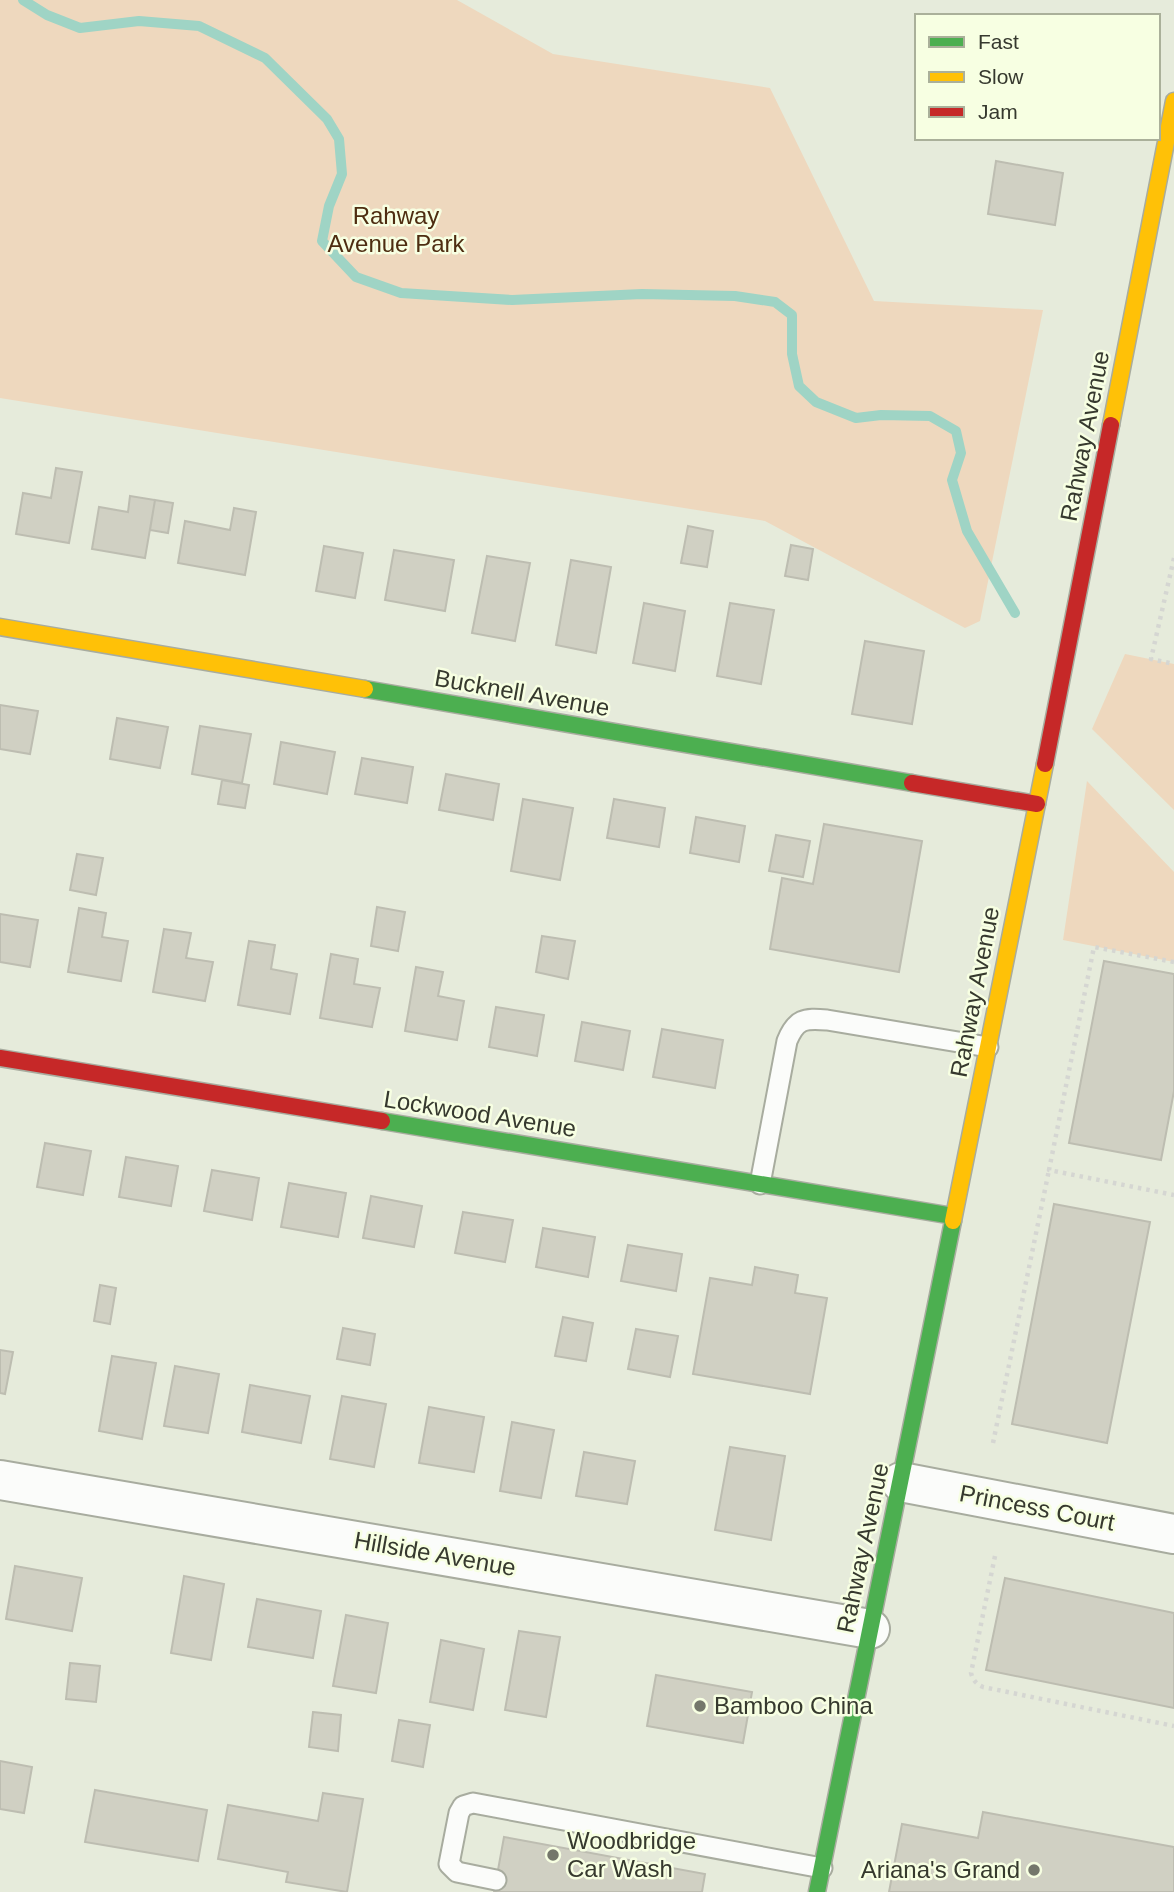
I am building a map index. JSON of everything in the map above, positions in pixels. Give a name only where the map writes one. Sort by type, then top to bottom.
[{"type":"street","name":"Rahway Avenue","points":[[817,1892],[1037,804],[1174,101]]},
{"type":"street","name":"Bucknell Avenue","points":[[0,627],[1037,804]]},
{"type":"street","name":"Lockwood Avenue","points":[[0,1058],[953,1216]]},
{"type":"street","name":"Hillside Avenue","points":[[0,1480],[870,1629]]},
{"type":"street","name":"Princess Court","points":[[901,1482],[1174,1534]]},
{"type":"lane","points":[[760,1184],[787,1041],[791,1030],[798,1023],[810,1018],[827,1020],[988,1047]]},
{"type":"lane","points":[[496,1880],[457,1872],[449,1864],[459,1813],[463,1806],[473,1802],[822,1868]]},
{"type":"path","points":[[1174,558],[1151,659],[1174,664]]},
{"type":"path","points":[[993,1443],[1094,947],[1174,962]]},
{"type":"path","points":[[1049,1170],[1174,1195]]},
{"type":"path","points":[[995,1556],[971,1673],[978,1685],[1174,1726]]},
{"type":"green space","name":"Rahway Avenue Park","points":[[0,0],[457,0],[553,54],[770,88],[874,301],[1043,310],[980,621],[965,628],[765,521],[0,398]]},
{"type":"green space","points":[[1125,654],[1174,664],[1174,810],[1092,729]]},
{"type":"green space","points":[[1087,781],[1174,872],[1174,962],[1063,940]]},
{"type":"building","points":[[996,161],[1063,173],[1055,225],[988,214]]},
{"type":"building","points":[[56,468],[82,472],[69,543],[16,534],[23,493],[51,498]]},
{"type":"building","points":[[130,496],[155,500],[145,558],[92,549],[99,507],[128,512]]},
{"type":"building","points":[[155,500],[173,503],[168,533],[150,530]]},
{"type":"building","points":[[234,508],[256,512],[245,575],[178,563],[185,521],[230,530]]},
{"type":"building","points":[[688,526],[713,531],[707,567],[681,563]]},
{"type":"building","points":[[791,545],[813,549],[808,580],[785,576]]},
{"type":"building","points":[[324,546],[363,553],[355,598],[316,591]]},
{"type":"building","points":[[394,550],[454,560],[445,611],[385,600]]},
{"type":"building","points":[[487,556],[530,563],[515,641],[472,633]]},
{"type":"building","points":[[571,560],[611,567],[596,653],[556,645]]},
{"type":"building","points":[[644,603],[685,611],[675,671],[633,663]]},
{"type":"building","points":[[730,603],[774,610],[761,684],[717,676]]},
{"type":"building","points":[[865,641],[924,651],[912,724],[852,714]]},
{"type":"building","points":[[0,705],[38,711],[30,754],[0,749]]},
{"type":"building","points":[[117,718],[168,727],[160,768],[110,759]]},
{"type":"building","points":[[200,726],[251,734],[242,783],[192,774]]},
{"type":"building","points":[[281,742],[335,752],[327,794],[274,784]]},
{"type":"building","points":[[362,758],[413,767],[407,803],[355,794]]},
{"type":"building","points":[[446,774],[499,784],[493,820],[439,810]]},
{"type":"building","points":[[222,780],[249,785],[245,808],[218,804]]},
{"type":"building","points":[[523,799],[573,808],[560,880],[511,871]]},
{"type":"building","points":[[614,799],[665,808],[659,847],[607,838]]},
{"type":"building","points":[[696,817],[745,826],[739,862],[690,853]]},
{"type":"building","points":[[824,824],[922,841],[899,972],[770,949],[782,878],[813,884]]},
{"type":"building","points":[[776,835],[810,841],[803,877],[769,871]]},
{"type":"building","points":[[77,854],[103,858],[96,895],[70,890]]},
{"type":"building","points":[[377,907],[405,912],[398,951],[371,946]]},
{"type":"building","points":[[79,908],[106,913],[102,937],[128,941],[121,981],[68,972]]},
{"type":"building","points":[[0,914],[38,920],[30,967],[0,962]]},
{"type":"building","points":[[164,929],[191,933],[186,958],[213,962],[205,1001],[153,992]]},
{"type":"building","points":[[542,936],[575,941],[568,979],[536,972]]},
{"type":"building","points":[[249,941],[275,945],[271,969],[297,974],[290,1014],[238,1005]]},
{"type":"building","points":[[331,954],[358,959],[354,984],[380,988],[372,1027],[320,1018]]},
{"type":"building","points":[[1104,961],[1174,974],[1174,1091],[1161,1160],[1069,1143]]},
{"type":"building","points":[[416,967],[443,972],[438,996],[464,1001],[457,1040],[405,1031]]},
{"type":"building","points":[[496,1007],[544,1015],[537,1056],[489,1047]]},
{"type":"building","points":[[582,1022],[630,1031],[623,1070],[575,1061]]},
{"type":"building","points":[[662,1029],[723,1040],[715,1088],[653,1077]]},
{"type":"building","points":[[45,1143],[91,1151],[83,1195],[37,1187]]},
{"type":"building","points":[[126,1157],[178,1166],[171,1206],[119,1197]]},
{"type":"building","points":[[212,1170],[259,1178],[252,1220],[204,1211]]},
{"type":"building","points":[[289,1183],[346,1193],[338,1237],[281,1227]]},
{"type":"building","points":[[371,1196],[422,1206],[414,1247],[363,1238]]},
{"type":"building","points":[[1054,1204],[1150,1222],[1107,1443],[1012,1424]]},
{"type":"building","points":[[463,1212],[513,1220],[505,1262],[455,1253]]},
{"type":"building","points":[[543,1228],[595,1237],[588,1277],[536,1267]]},
{"type":"building","points":[[628,1245],[682,1254],[676,1291],[621,1281]]},
{"type":"building","points":[[755,1267],[798,1275],[795,1293],[827,1298],[810,1394],[693,1374],[710,1278],[752,1285]]},
{"type":"building","points":[[100,1285],[116,1288],[110,1324],[94,1321]]},
{"type":"building","points":[[563,1317],[593,1323],[586,1361],[555,1356]]},
{"type":"building","points":[[343,1328],[375,1334],[370,1365],[337,1359]]},
{"type":"building","points":[[636,1329],[678,1336],[670,1377],[628,1369]]},
{"type":"building","points":[[0,1350],[13,1352],[5,1394],[0,1393]]},
{"type":"building","points":[[112,1356],[156,1363],[142,1439],[99,1431]]},
{"type":"building","points":[[175,1366],[219,1374],[208,1433],[164,1426]]},
{"type":"building","points":[[250,1385],[310,1396],[301,1443],[242,1432]]},
{"type":"building","points":[[342,1396],[386,1404],[374,1467],[330,1459]]},
{"type":"building","points":[[429,1407],[484,1417],[474,1472],[419,1463]]},
{"type":"building","points":[[512,1422],[554,1430],[541,1498],[500,1491]]},
{"type":"building","points":[[730,1447],[785,1456],[771,1540],[715,1530]]},
{"type":"building","points":[[584,1452],[635,1461],[627,1504],[576,1496]]},
{"type":"building","points":[[15,1566],[82,1578],[72,1631],[6,1619]]},
{"type":"building","points":[[184,1576],[224,1584],[211,1660],[171,1653]]},
{"type":"building","points":[[1005,1578],[1174,1613],[1174,1708],[986,1670]]},
{"type":"building","points":[[257,1599],[321,1611],[313,1658],[248,1647]]},
{"type":"building","points":[[346,1615],[388,1623],[376,1693],[333,1686]]},
{"type":"building","points":[[519,1631],[560,1637],[546,1717],[505,1710]]},
{"type":"building","points":[[441,1640],[484,1649],[473,1710],[430,1702]]},
{"type":"building","points":[[70,1663],[100,1666],[96,1702],[66,1699]]},
{"type":"building","name":"Bamboo China","points":[[656,1675],[752,1692],[743,1743],[647,1726]]},
{"type":"building","points":[[313,1712],[341,1715],[338,1751],[309,1747]]},
{"type":"building","points":[[399,1720],[430,1725],[423,1767],[392,1761]]},
{"type":"building","points":[[0,1761],[32,1767],[24,1813],[0,1809]]},
{"type":"building","points":[[95,1790],[207,1810],[198,1861],[85,1842]]},
{"type":"building","points":[[323,1793],[363,1799],[347,1892],[286,1882],[288,1872],[218,1859],[228,1805],[318,1821]]},
{"type":"building","name":"Ariana's Grand","points":[[983,1812],[1174,1847],[1174,1892],[889,1892],[902,1824],[978,1838]]},
{"type":"building","name":"Woodbridge Car Wash","points":[[504,1837],[705,1874],[702,1892],[494,1892]]},
{"type":"waterway","points":[[23,0],[47,15],[80,28],[139,21],[199,26],[265,58],[327,119],[339,139],[342,174],[329,206],[322,241],[356,277],[401,293],[512,300],[642,294],[735,296],[775,302],[792,315],[792,354],[799,386],[816,402],[856,418],[881,415],[930,416],[956,431],[961,453],[952,480],[967,531],[1015,613]]},
{"type":"traffic: fast","points":[[365,689],[912,783]]},
{"type":"traffic: fast","points":[[382,1121],[953,1216]]},
{"type":"traffic: fast","points":[[817,1892],[953,1221]]},
{"type":"traffic: slow","points":[[1111,425],[1174,101]]},
{"type":"traffic: slow","points":[[0,627],[365,689]]},
{"type":"traffic: slow","points":[[953,1221],[1045,764]]},
{"type":"traffic: jam","points":[[1045,764],[1111,425]]},
{"type":"traffic: jam","points":[[912,783],[1037,804]]},
{"type":"traffic: jam","points":[[0,1058],[382,1121]]},
{"type":"place","name":"Bamboo China","points":[[700,1706]]},
{"type":"place","name":"Woodbridge Car Wash","points":[[553,1855]]},
{"type":"place","name":"Ariana's Grand","points":[[1034,1870]]}]
